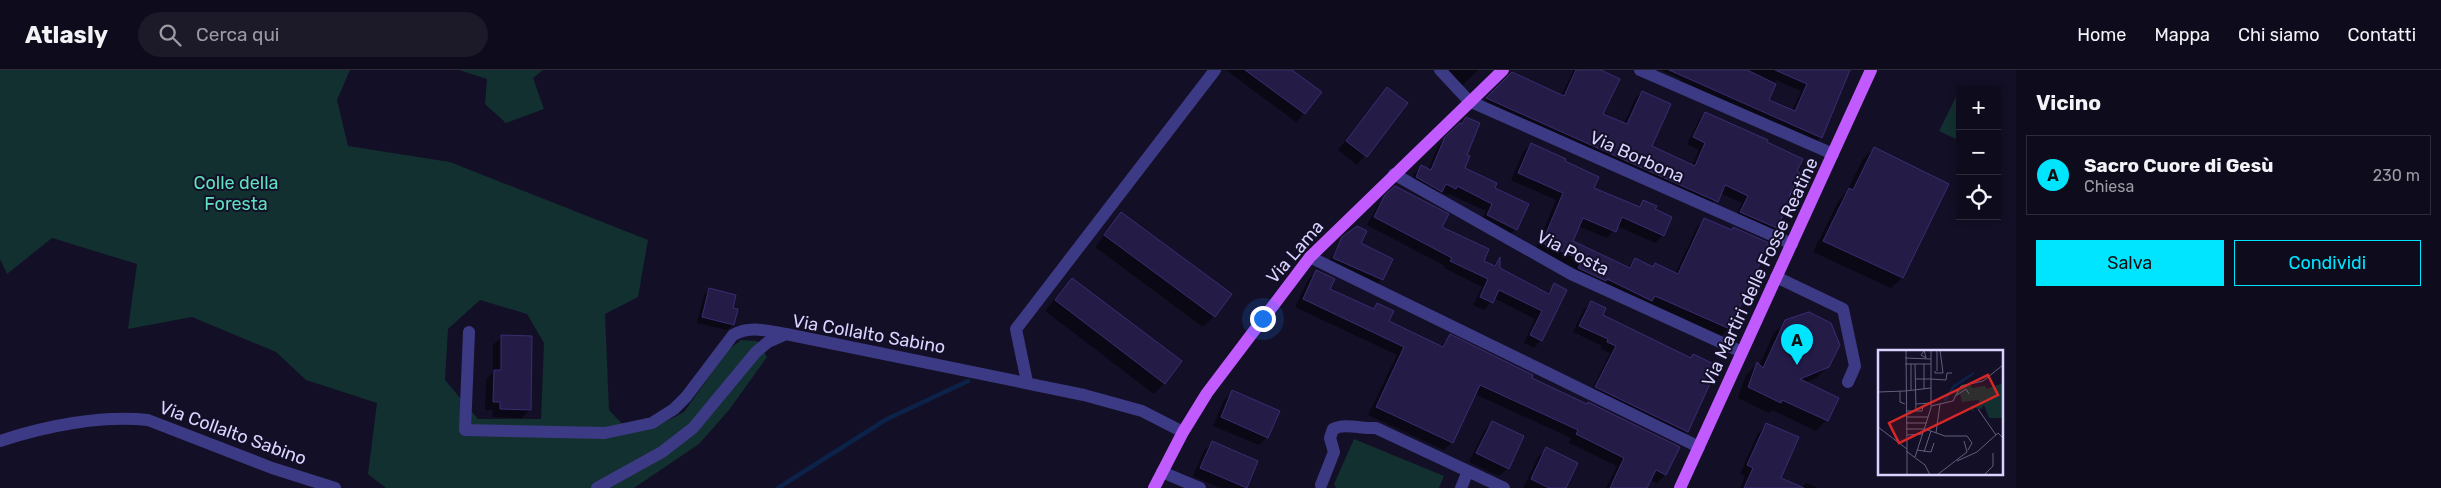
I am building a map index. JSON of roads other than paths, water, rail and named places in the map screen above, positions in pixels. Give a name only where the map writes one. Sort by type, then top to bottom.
[{"type":"main road","name":"Via Lama","points":[[1154,488],[1183,432],[1222,371],[1310,257],[1503,70]]},
{"type":"main road","name":"Via Martiri delle Fosse Reatine","points":[[1680,488],[1871,70]]},
{"type":"street","points":[[1028,382],[1016,328],[1214,70]]},
{"type":"street","points":[[1440,70],[1469,101]]},
{"type":"street","points":[[1640,70],[1833,154]]},
{"type":"street","name":"Via Borbona","points":[[1469,101],[1792,244]]},
{"type":"street","name":"Via Posta","points":[[1394,174],[1571,274],[1742,352]]},
{"type":"street","points":[[1310,257],[1699,447]]},
{"type":"street","points":[[1776,278],[1843,309],[1856,366],[1848,382]]},
{"type":"street","points":[[469,332],[465,430],[606,433],[652,423],[674,409],[686,397],[733,335],[741,330],[753,329],[786,334]]},
{"type":"street","name":"Via Collalto Sabino","points":[[598,488],[662,452],[693,428],[756,352],[768,342],[786,334],[1028,382],[1142,411],[1183,432]]},
{"type":"street","name":"Via Collalto Sabino","points":[[0,441],[58,425],[133,418],[148,420],[272,468],[335,488]]},
{"type":"street","points":[[1321,485],[1334,452],[1330,438],[1333,429],[1342,425],[1357,429],[1376,428],[1504,488]]},
{"type":"street","points":[[1461,488],[1468,470]]},
{"type":"street","points":[[1162,472],[1200,488]]},
{"type":"waterway","points":[[778,488],[887,419],[968,381]]},
{"type":"place","name":"Sacro Cuore di Gesù","points":[[1797,365]]},
{"type":"park label","name":"Colle della Foresta","points":[[236,193]]}]
